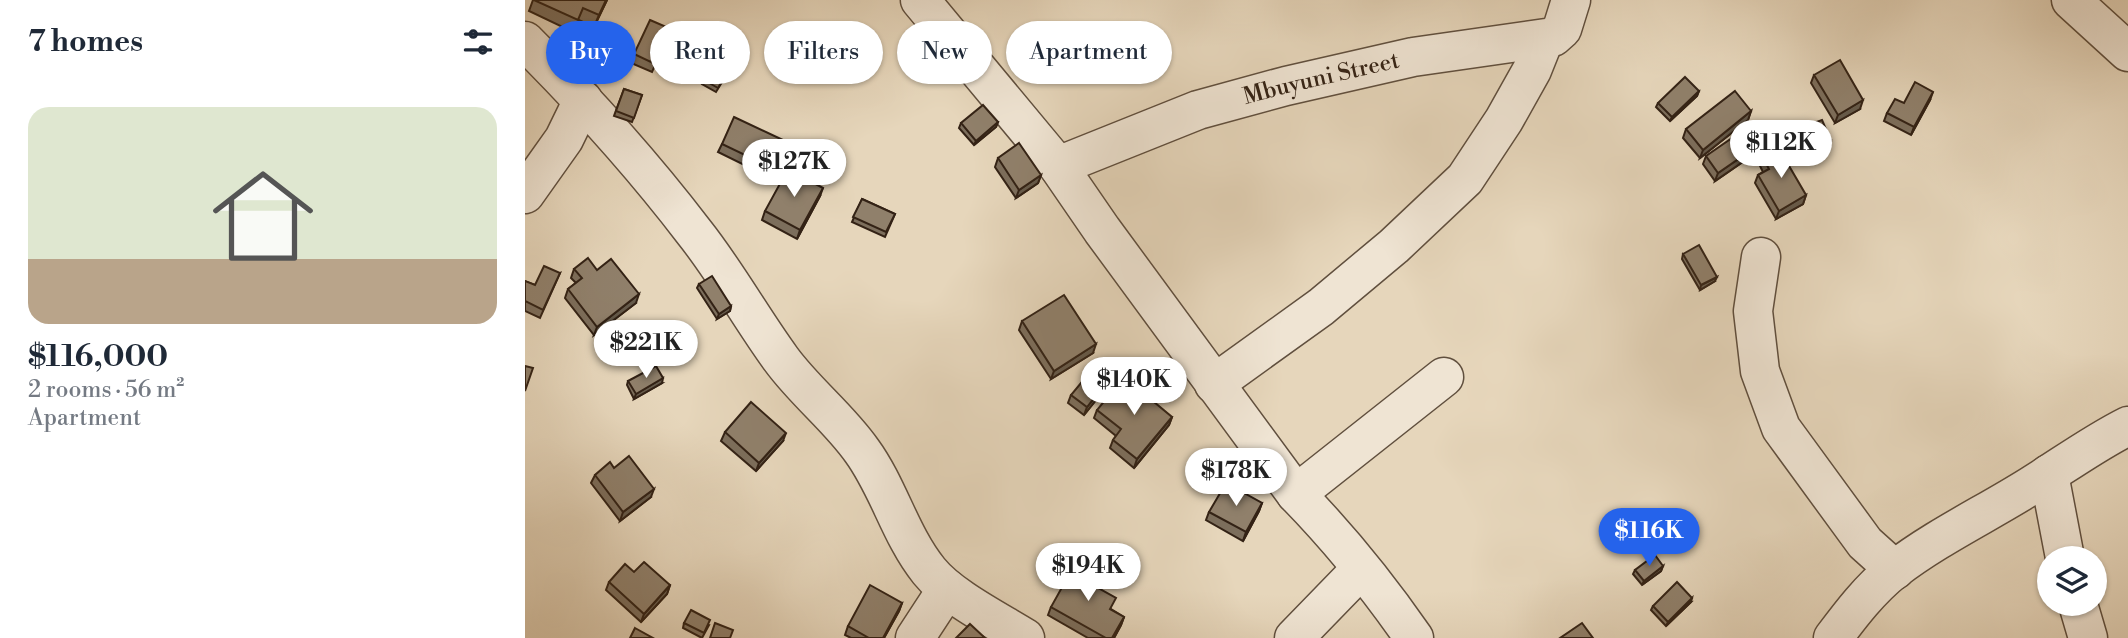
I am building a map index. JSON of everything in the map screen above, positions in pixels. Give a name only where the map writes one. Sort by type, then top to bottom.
[{"type":"street","points":[[920,0],[1058,166],[1101,230],[1296,494],[1361,569],[1414,638]]},
{"type":"street","points":[[1214,384],[1321,307],[1394,246],[1465,179],[1532,70],[1544,40],[1560,32],[1571,0]]},
{"type":"street","points":[[2071,0],[2125,41]]},
{"type":"street","name":"Mbuyuni Street","points":[[1058,166],[1198,110],[1286,86],[1413,57],[1544,40]]},
{"type":"street","points":[[525,41],[583,100],[695,232],[782,360],[861,449],[881,480],[902,528],[929,572],[947,589],[1025,638]]},
{"type":"street","points":[[525,194],[564,139],[583,100]]},
{"type":"street","points":[[1761,257],[1753,310],[1760,371],[1781,428],[1865,543],[1895,570]]},
{"type":"street","points":[[1296,494],[1444,377]]},
{"type":"street","points":[[1833,638],[1872,590],[1895,570],[2099,441],[2128,426]]},
{"type":"street","points":[[2049,474],[2063,546]]},
{"type":"street","points":[[1294,638],[1361,569]]},
{"type":"street","points":[[915,638],[947,589]]},
{"type":"street","points":[[2082,616],[2088,638]]},
{"type":"building","points":[[534,0],[606,0],[599,15],[583,8],[578,20]]},
{"type":"building","points":[[650,20],[652,21],[650,21],[650,62],[636,55]]},
{"type":"building","points":[[1840,60],[1863,100],[1838,115],[1814,75]]},
{"type":"building","points":[[1685,77],[1699,91],[1672,117],[1658,103]]},
{"type":"building","points":[[1915,82],[1933,92],[1914,127],[1887,113],[1895,99],[1904,103]]},
{"type":"building","points":[[624,89],[642,95],[634,118],[616,111]]},
{"type":"building","points":[[1735,91],[1751,111],[1703,150],[1686,129]]},
{"type":"building","points":[[983,105],[998,122],[976,141],[961,123]]},
{"type":"building","points":[[734,117],[783,140],[770,167],[722,144]]},
{"type":"building","points":[[1822,120],[1831,141],[1817,147],[1808,125]]},
{"type":"building","points":[[1748,127],[1760,144],[1718,173],[1706,156]]},
{"type":"building","points":[[1019,143],[1041,175],[1019,190],[998,158]]},
{"type":"building","points":[[1778,147],[1806,195],[1779,211],[1758,175],[1769,169],[1762,156]]},
{"type":"building","points":[[788,169],[823,188],[800,230],[765,211]]},
{"type":"building","points":[[862,199],[895,214],[886,232],[853,217]]},
{"type":"building","points":[[1699,245],[1717,277],[1701,285],[1683,254]]},
{"type":"building","points":[[588,258],[597,270],[611,259],[639,294],[597,327],[568,289],[582,278],[574,269]]},
{"type":"building","points":[[544,266],[560,273],[543,310],[525,301],[525,281],[535,285]]},
{"type":"building","points":[[712,276],[731,306],[719,314],[699,284]]},
{"type":"building","points":[[1064,295],[1096,344],[1054,371],[1022,321]]},
{"type":"building","points":[[1100,360],[1115,372],[1087,407],[1071,395]]},
{"type":"building","points":[[525,366],[533,368],[525,391]]},
{"type":"building","points":[[656,366],[663,378],[636,394],[628,381]]},
{"type":"building","points":[[1124,377],[1172,417],[1137,459],[1113,440],[1121,429],[1097,410]]},
{"type":"building","points":[[751,402],[786,433],[759,463],[725,432]]},
{"type":"building","points":[[629,456],[654,489],[623,512],[595,475],[610,462],[614,468]]},
{"type":"building","points":[[1226,483],[1262,503],[1246,532],[1209,512]]},
{"type":"building","points":[[1655,555],[1663,566],[1644,581],[1635,570]]},
{"type":"building","points":[[644,562],[670,585],[644,614],[609,582],[625,564],[634,572]]},
{"type":"building","points":[[1075,564],[1098,576],[1093,585],[1116,598],[1110,609],[1124,617],[1112,638],[1106,638],[1051,607]]},
{"type":"building","points":[[1677,582],[1692,598],[1668,622],[1653,606]]},
{"type":"building","points":[[870,585],[902,603],[883,638],[869,638],[848,626]]},
{"type":"building","points":[[691,610],[710,620],[704,633],[684,623]]},
{"type":"building","points":[[715,623],[733,630],[730,638],[710,638]]},
{"type":"building","points":[[1582,623],[1593,638],[1560,638]]},
{"type":"building","points":[[970,624],[985,638],[956,638]]},
{"type":"building","points":[[635,628],[653,638],[630,638]]}]
